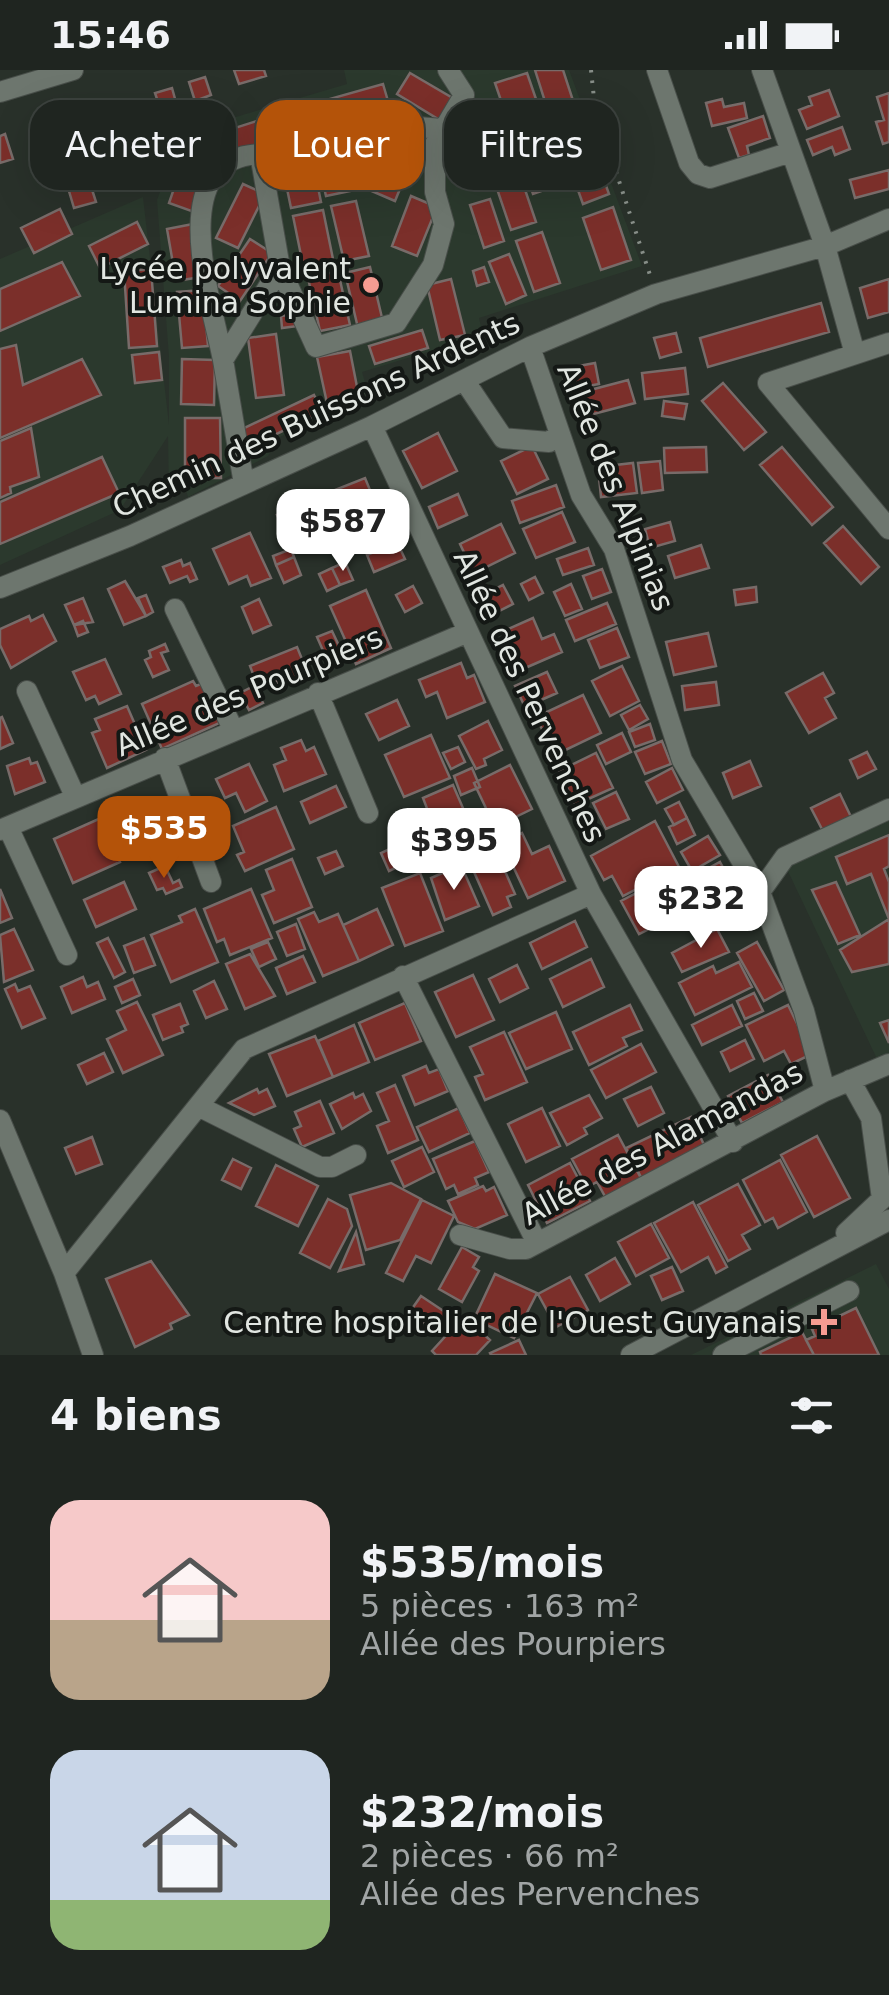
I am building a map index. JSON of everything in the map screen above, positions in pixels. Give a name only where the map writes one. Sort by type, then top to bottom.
[{"type":"street","points":[[0,92],[73,70]]},
{"type":"street","points":[[266,190],[280,268],[316,347],[396,323],[433,265],[444,224],[435,192],[435,144],[464,95],[448,70]]},
{"type":"street","points":[[656,70],[689,163],[698,174],[710,178],[791,152]]},
{"type":"street","points":[[762,70],[825,246],[854,354]]},
{"type":"street","points":[[424,128],[442,129]]},
{"type":"street","points":[[244,484],[197,220],[214,172],[224,164],[256,155]]},
{"type":"street","name":"Chemin des Buissons Ardents","points":[[0,588],[244,484],[530,347],[656,294],[825,246],[889,219]]},
{"type":"street","points":[[222,360],[280,268]]},
{"type":"street","points":[[889,342],[768,383],[881,506],[889,528]]},
{"type":"street","name":"Allée des Alpinias","points":[[530,347],[580,495],[614,549],[682,760],[760,892],[804,1011],[825,1092]]},
{"type":"street","points":[[464,380],[502,438],[549,442],[560,434]]},
{"type":"street","name":"Allée des Pervenches","points":[[372,426],[590,894],[733,1142]]},
{"type":"street","points":[[175,609],[233,729]]},
{"type":"street","name":"Allée des Pourpiers","points":[[2,829],[468,632]]},
{"type":"street","points":[[28,691],[76,796]]},
{"type":"street","points":[[318,693],[368,813]]},
{"type":"street","points":[[165,758],[211,882]]},
{"type":"street","points":[[760,892],[786,857],[889,809]]},
{"type":"street","points":[[2,829],[68,954]]},
{"type":"street","points":[[64,1274],[244,1049],[590,894]]},
{"type":"street","points":[[403,976],[538,1243]]},
{"type":"street","name":"Allée des Alamandas","points":[[460,1235],[510,1249],[538,1243],[825,1092],[889,1064]]},
{"type":"street","points":[[830,1248],[882,1199],[871,1118],[850,1080]]},
{"type":"street","points":[[198,1106],[320,1167],[332,1167],[356,1155]]},
{"type":"street","points":[[0,1120],[64,1274],[92,1355]]},
{"type":"street","points":[[631,1355],[889,1220]]},
{"type":"street","points":[[723,1355],[850,1291]]},
{"type":"path","points":[[591,70],[596,108],[656,294]]},
{"type":"shaded area","name":"Lycée polyvalent Lumina Sophie","points":[[344,70],[569,70],[580,100],[444,100],[444,190],[614,190],[642,266],[479,318],[483,335],[362,372],[368,393],[280,437],[268,456],[188,497],[185,487],[169,492],[168,436],[120,510],[0,565],[0,259],[143,197],[169,425],[169,357],[157,200],[161,190],[236,190],[236,117],[256,111],[256,190],[424,190],[424,100],[293,100],[347,84]]},
{"type":"shaded area","points":[[889,813],[889,1054],[878,1061],[786,867]]},
{"type":"shaded area","name":"Centre hospitalier de l'Ouest Guyanais","points":[[876,1264],[889,1289],[889,1355],[691,1355]]},
{"type":"building","points":[[234,70],[264,70],[266,76],[239,84]]},
{"type":"building","points":[[535,70],[563,70],[573,100],[545,100]]},
{"type":"building","points":[[410,73],[456,100],[444,100],[443,122],[424,110],[424,100],[407,100],[397,94]]},
{"type":"building","points":[[527,73],[536,100],[501,100],[495,83]]},
{"type":"building","points":[[205,77],[211,95],[195,100],[189,82]]},
{"type":"building","points":[[383,84],[388,100],[326,100]]},
{"type":"building","points":[[172,88],[175,100],[157,100],[155,93]]},
{"type":"building","points":[[829,90],[839,116],[807,129],[799,110],[812,105],[809,97]]},
{"type":"building","points":[[889,93],[889,142],[883,144],[876,122],[884,120],[877,97]]},
{"type":"building","points":[[722,99],[724,107],[744,103],[747,118],[712,126],[706,103]]},
{"type":"building","points":[[763,116],[770,138],[747,146],[749,155],[739,158],[728,128]]},
{"type":"building","points":[[256,121],[256,145],[236,151],[236,128]]},
{"type":"building","points":[[842,127],[850,149],[835,155],[832,147],[813,155],[807,140]]},
{"type":"building","points":[[5,134],[13,159],[0,163],[0,136]]},
{"type":"building","points":[[889,170],[889,189],[855,198],[850,180]]},
{"type":"building","points":[[243,184],[265,194],[238,248],[216,238]]},
{"type":"building","points":[[69,190],[92,190],[96,202],[74,208]]},
{"type":"building","points":[[174,190],[202,190],[194,212],[169,203]]},
{"type":"building","points":[[287,190],[319,190],[321,202],[291,208]]},
{"type":"building","points":[[325,190],[350,190],[350,191],[326,196]]},
{"type":"building","points":[[369,190],[399,190],[395,201]]},
{"type":"building","points":[[497,190],[525,190],[536,222],[511,230]]},
{"type":"building","points":[[578,190],[608,190],[609,194],[583,204]]},
{"type":"building","points":[[411,196],[437,207],[417,256],[392,246]]},
{"type":"building","points":[[490,199],[504,241],[484,248],[470,205]]},
{"type":"building","points":[[356,201],[369,256],[344,261],[331,206]]},
{"type":"building","points":[[613,207],[631,260],[601,270],[583,218]]},
{"type":"building","points":[[60,209],[72,234],[34,253],[21,228]]},
{"type":"building","points":[[323,210],[334,264],[304,270],[293,216]]},
{"type":"building","points":[[137,222],[148,244],[100,268],[89,246]]},
{"type":"building","points":[[193,224],[201,277],[176,281],[167,229]]},
{"type":"building","points":[[542,232],[560,283],[534,292],[516,241]]},
{"type":"building","points":[[250,239],[272,253],[240,301],[218,286]]},
{"type":"building","points":[[509,254],[526,295],[506,304],[489,262]]},
{"type":"building","points":[[62,262],[80,296],[0,331],[0,289]]},
{"type":"building","points":[[370,267],[383,322],[358,328],[345,273]]},
{"type":"building","points":[[484,267],[489,282],[477,286],[473,271]]},
{"type":"building","points":[[151,269],[157,346],[129,348],[124,271]]},
{"type":"building","points":[[338,271],[350,325],[320,331],[308,278]]},
{"type":"building","points":[[451,279],[465,335],[440,340],[427,285]]},
{"type":"building","points":[[889,279],[889,312],[868,318],[860,288]]},
{"type":"building","points":[[203,290],[208,346],[182,348],[177,292]]},
{"type":"building","points":[[821,303],[829,332],[708,367],[700,338]]},
{"type":"building","points":[[297,314],[298,326],[282,328],[281,316]]},
{"type":"building","points":[[422,330],[428,348],[375,364],[369,346]]},
{"type":"building","points":[[676,333],[681,352],[660,358],[654,338]]},
{"type":"building","points":[[276,334],[284,395],[256,398],[248,338]]},
{"type":"building","points":[[16,345],[23,385],[82,359],[101,395],[0,438],[0,349]]},
{"type":"building","points":[[350,351],[359,397],[327,403],[317,357]]},
{"type":"building","points":[[159,352],[162,380],[135,383],[132,355]]},
{"type":"building","points":[[182,359],[215,360],[214,405],[181,404]]},
{"type":"building","points":[[595,363],[599,384],[566,390],[562,369]]},
{"type":"building","points":[[685,368],[688,394],[645,399],[642,373]]},
{"type":"building","points":[[628,380],[635,403],[586,416],[579,393]]},
{"type":"building","points":[[723,383],[766,432],[744,450],[702,401]]},
{"type":"building","points":[[314,395],[323,412],[251,446],[242,429]]},
{"type":"building","points":[[664,401],[687,404],[684,419],[662,416]]},
{"type":"building","points":[[185,418],[220,418],[221,478],[185,478]]},
{"type":"building","points":[[31,428],[39,477],[10,487],[11,493],[0,498],[0,441]]},
{"type":"building","points":[[438,433],[457,471],[422,488],[403,451]]},
{"type":"building","points":[[532,446],[548,479],[517,494],[501,461]]},
{"type":"building","points":[[706,447],[707,472],[665,473],[664,448]]},
{"type":"building","points":[[782,447],[833,507],[812,525],[760,465]]},
{"type":"building","points":[[102,457],[119,493],[0,544],[0,502]]},
{"type":"building","points":[[660,461],[663,490],[642,493],[638,463]]},
{"type":"building","points":[[633,463],[637,493],[601,497],[598,467]]},
{"type":"building","points":[[365,478],[372,495],[333,512],[325,494]]},
{"type":"building","points":[[556,485],[564,507],[520,523],[512,501]]},
{"type":"building","points":[[458,494],[467,515],[438,528],[429,507]]},
{"type":"building","points":[[305,503],[312,520],[285,532],[277,515]]},
{"type":"building","points":[[562,512],[575,542],[536,558],[523,529]]},
{"type":"building","points":[[670,522],[675,541],[650,548],[645,529]]},
{"type":"building","points":[[501,524],[515,553],[474,573],[460,544]]},
{"type":"building","points":[[843,526],[879,567],[861,584],[824,543]]},
{"type":"building","points":[[250,533],[271,578],[251,586],[247,576],[229,584],[213,549]]},
{"type":"building","points":[[397,542],[405,559],[374,572],[367,555]]},
{"type":"building","points":[[701,545],[709,568],[675,578],[668,556]]},
{"type":"building","points":[[588,548],[594,565],[563,575],[557,559]]},
{"type":"building","points":[[291,549],[294,557],[276,565],[273,556]]},
{"type":"building","points":[[294,557],[301,575],[284,583],[276,565]]},
{"type":"building","points":[[181,560],[183,566],[190,563],[197,579],[190,582],[187,576],[170,583],[163,567]]},
{"type":"building","points":[[345,562],[353,580],[340,585],[332,568]]},
{"type":"building","points":[[332,568],[340,585],[327,591],[319,574]]},
{"type":"building","points":[[602,569],[611,592],[592,599],[583,576]]},
{"type":"building","points":[[535,577],[543,593],[529,600],[521,584]]},
{"type":"building","points":[[125,581],[146,616],[124,625],[108,589]]},
{"type":"building","points":[[571,584],[582,609],[565,616],[554,592]]},
{"type":"building","points":[[503,585],[513,604],[495,613],[485,594]]},
{"type":"building","points":[[413,586],[422,603],[405,612],[396,595]]},
{"type":"building","points":[[756,587],[757,602],[736,605],[734,590]]},
{"type":"building","points":[[366,590],[391,648],[356,664],[330,606]]},
{"type":"building","points":[[146,595],[153,612],[146,616],[138,598]]},
{"type":"building","points":[[83,598],[93,622],[74,625],[65,605]]},
{"type":"building","points":[[259,599],[271,625],[253,633],[242,607]]},
{"type":"building","points":[[607,603],[616,624],[575,641],[566,620]]},
{"type":"building","points":[[43,615],[56,641],[11,668],[0,645],[0,629],[29,616],[31,621]]},
{"type":"building","points":[[533,618],[542,639],[554,634],[562,652],[509,675],[503,662],[517,656],[506,630]]},
{"type":"building","points":[[83,621],[88,632],[78,636],[74,625]]},
{"type":"building","points":[[617,628],[629,657],[600,668],[588,640]]},
{"type":"building","points":[[332,631],[340,648],[325,655],[317,637]]},
{"type":"building","points":[[708,633],[716,666],[674,675],[666,642]]},
{"type":"building","points":[[165,644],[168,651],[161,653],[169,670],[153,677],[145,660],[151,657],[149,651]]},
{"type":"building","points":[[297,647],[309,676],[280,687],[277,680],[258,687],[250,666]]},
{"type":"building","points":[[105,659],[121,694],[99,704],[95,696],[86,700],[73,672]]},
{"type":"building","points":[[461,663],[467,678],[474,675],[485,702],[447,718],[437,692],[426,697],[419,680]]},
{"type":"building","points":[[622,666],[639,701],[610,716],[592,681]]},
{"type":"building","points":[[547,672],[557,693],[525,707],[515,686]]},
{"type":"building","points":[[823,673],[834,693],[825,698],[836,718],[809,733],[786,693]]},
{"type":"building","points":[[193,681],[196,686],[206,682],[224,721],[162,749],[142,704]]},
{"type":"building","points":[[716,682],[719,705],[685,710],[682,686]]},
{"type":"building","points":[[254,686],[263,703],[249,710],[240,693]]},
{"type":"building","points":[[583,695],[601,733],[555,755],[536,717]]},
{"type":"building","points":[[397,700],[409,726],[379,740],[366,714]]},
{"type":"building","points":[[640,705],[648,719],[629,730],[621,715]]},
{"type":"building","points":[[127,706],[146,750],[107,768],[92,733],[100,730],[95,719]]},
{"type":"building","points":[[0,718],[13,743],[0,749]]},
{"type":"building","points":[[488,721],[502,750],[484,759],[486,765],[476,769],[459,736]]},
{"type":"building","points":[[650,724],[655,740],[635,747],[629,732]]},
{"type":"building","points":[[622,733],[631,752],[606,764],[597,745]]},
{"type":"building","points":[[431,735],[450,778],[404,797],[385,755]]},
{"type":"building","points":[[301,740],[306,751],[314,747],[326,774],[284,791],[274,765],[286,760],[281,748]]},
{"type":"building","points":[[662,741],[671,764],[645,774],[635,752]]},
{"type":"building","points":[[458,747],[465,762],[451,769],[443,753]]},
{"type":"building","points":[[867,752],[876,769],[858,778],[850,760]]},
{"type":"building","points":[[596,753],[613,788],[575,805],[559,771]]},
{"type":"building","points":[[29,758],[31,764],[37,762],[45,782],[15,794],[7,766]]},
{"type":"building","points":[[750,761],[761,786],[733,798],[723,773]]},
{"type":"building","points":[[249,764],[267,801],[245,812],[236,793],[225,798],[216,779]]},
{"type":"building","points":[[510,765],[532,809],[495,827],[474,783]]},
{"type":"building","points":[[472,768],[480,787],[461,795],[454,776]]},
{"type":"building","points":[[672,768],[683,790],[657,803],[646,782]]},
{"type":"building","points":[[453,785],[472,829],[428,847],[415,817],[428,811],[423,798]]},
{"type":"building","points":[[336,786],[346,807],[310,823],[301,802]]},
{"type":"building","points":[[616,792],[629,819],[606,829],[593,803]]},
{"type":"building","points":[[840,794],[852,819],[824,833],[811,808]]},
{"type":"building","points":[[679,802],[687,818],[674,825],[665,809]]},
{"type":"building","points":[[276,807],[294,849],[245,871],[237,855],[244,852],[233,826]]},
{"type":"building","points":[[138,816],[140,820],[123,828],[121,823]]},
{"type":"building","points":[[149,817],[156,834],[130,846],[123,828]]},
{"type":"building","points":[[101,818],[120,862],[73,883],[54,839]]},
{"type":"building","points":[[687,818],[695,835],[677,844],[669,827]]},
{"type":"building","points":[[655,821],[679,867],[623,896],[612,876],[604,880],[591,856]]},
{"type":"building","points":[[522,833],[532,854],[549,846],[565,881],[528,898],[502,843]]},
{"type":"building","points":[[889,835],[889,866],[884,869],[889,882],[889,919],[871,874],[847,884],[836,857]]},
{"type":"building","points":[[708,836],[720,855],[692,871],[681,852]]},
{"type":"building","points":[[396,846],[404,864],[389,871],[381,853]]},
{"type":"building","points":[[336,851],[343,866],[325,874],[318,858]]},
{"type":"building","points":[[497,853],[515,894],[507,897],[511,907],[493,915],[471,865]]},
{"type":"building","points":[[292,859],[312,907],[274,923],[262,895],[274,890],[266,870]]},
{"type":"building","points":[[720,862],[731,882],[705,897],[694,876]]},
{"type":"building","points":[[461,865],[479,906],[445,920],[431,878]]},
{"type":"building","points":[[165,866],[173,883],[179,880],[182,887],[166,894],[163,888],[157,890],[149,873]]},
{"type":"building","points":[[685,868],[695,889],[674,900],[681,913],[639,934],[621,901]]},
{"type":"building","points":[[420,873],[443,931],[405,946],[382,888]]},
{"type":"building","points":[[124,882],[136,909],[96,927],[84,900]]},
{"type":"building","points":[[836,882],[860,935],[838,944],[812,890]]},
{"type":"building","points":[[0,889],[12,918],[0,923]]},
{"type":"building","points":[[251,889],[272,938],[230,955],[224,939],[217,942],[204,909]]},
{"type":"building","points":[[736,889],[745,908],[717,922],[707,904]]},
{"type":"building","points":[[195,909],[218,962],[171,982],[151,935],[182,922],[179,916]]},
{"type":"building","points":[[377,909],[393,945],[359,961],[343,925]]},
{"type":"building","points":[[314,912],[319,922],[338,914],[359,961],[323,976],[298,919]]},
{"type":"building","points":[[889,919],[889,964],[852,972],[840,950]]},
{"type":"building","points":[[575,921],[587,947],[542,969],[530,943]]},
{"type":"building","points":[[296,924],[305,949],[287,956],[277,932]]},
{"type":"building","points":[[14,929],[33,970],[4,982],[0,935]]},
{"type":"building","points":[[717,929],[729,952],[682,972],[672,953]]},
{"type":"building","points":[[108,938],[125,972],[114,978],[97,943]]},
{"type":"building","points":[[144,938],[155,965],[134,973],[124,946]]},
{"type":"building","points":[[268,942],[276,959],[259,967],[251,949]]},
{"type":"building","points":[[757,942],[784,990],[764,1001],[737,953]]},
{"type":"building","points":[[250,954],[275,996],[245,1009],[226,964]]},
{"type":"building","points":[[303,956],[315,982],[287,994],[276,968]]},
{"type":"building","points":[[591,959],[604,987],[563,1007],[550,979]]},
{"type":"building","points":[[739,962],[752,987],[695,1015],[679,983],[713,966],[716,973]]},
{"type":"building","points":[[517,965],[528,988],[500,1002],[489,979]]},
{"type":"building","points":[[473,975],[494,1020],[456,1037],[435,992]]},
{"type":"building","points":[[83,977],[87,987],[98,982],[105,999],[72,1013],[61,987]]},
{"type":"building","points":[[133,979],[140,995],[122,1003],[115,987]]},
{"type":"building","points":[[214,981],[227,1009],[206,1018],[194,991]]},
{"type":"building","points":[[15,984],[18,991],[30,986],[45,1018],[22,1028],[5,989]]},
{"type":"building","points":[[754,993],[763,1011],[745,1019],[737,1001]]},
{"type":"building","points":[[137,1002],[163,1055],[123,1073],[107,1039],[126,1030],[117,1011]]},
{"type":"building","points":[[405,1003],[421,1041],[375,1060],[359,1023]]},
{"type":"building","points":[[180,1004],[188,1024],[181,1027],[183,1032],[163,1040],[153,1015]]},
{"type":"building","points":[[630,1005],[642,1030],[623,1038],[627,1046],[589,1065],[573,1032]]},
{"type":"building","points":[[732,1005],[742,1026],[702,1045],[692,1025]]},
{"type":"building","points":[[788,1005],[812,1054],[791,1064],[784,1051],[764,1061],[746,1025]]},
{"type":"building","points":[[556,1012],[572,1049],[526,1069],[509,1033]]},
{"type":"building","points":[[889,1020],[889,1043],[880,1023]]},
{"type":"building","points":[[354,1025],[369,1062],[333,1077],[318,1041]]},
{"type":"building","points":[[504,1032],[527,1082],[485,1100],[475,1077],[483,1074],[470,1047]]},
{"type":"building","points":[[315,1036],[333,1077],[287,1096],[269,1054]]},
{"type":"building","points":[[745,1040],[754,1059],[730,1071],[721,1052]]},
{"type":"building","points":[[641,1044],[656,1072],[606,1098],[591,1070]]},
{"type":"building","points":[[104,1053],[113,1072],[87,1084],[78,1065]]},
{"type":"building","points":[[426,1066],[429,1073],[439,1069],[448,1091],[415,1105],[403,1076]]},
{"type":"building","points":[[768,1075],[783,1102],[742,1123],[728,1096]]},
{"type":"building","points":[[395,1085],[418,1140],[388,1153],[377,1126],[389,1121],[377,1093]]},
{"type":"building","points":[[651,1087],[664,1113],[638,1126],[624,1099]]},
{"type":"building","points":[[257,1089],[259,1093],[267,1089],[275,1106],[254,1115],[229,1103]]},
{"type":"building","points":[[353,1093],[355,1098],[363,1094],[371,1111],[342,1129],[330,1104]]},
{"type":"building","points":[[589,1095],[602,1118],[584,1128],[587,1134],[567,1145],[550,1113]]},
{"type":"building","points":[[320,1101],[334,1133],[302,1147],[294,1129],[301,1126],[295,1112]]},
{"type":"building","points":[[459,1108],[470,1133],[429,1152],[417,1127]]},
{"type":"building","points":[[542,1108],[560,1146],[526,1162],[508,1124]]},
{"type":"building","points":[[691,1117],[705,1147],[645,1185],[626,1148]]},
{"type":"building","points":[[618,1135],[643,1182],[607,1200],[597,1182],[587,1187],[572,1159]]},
{"type":"building","points":[[817,1136],[850,1198],[814,1217],[781,1155]]},
{"type":"building","points":[[92,1137],[102,1164],[76,1174],[65,1148]]},
{"type":"building","points":[[475,1141],[489,1172],[475,1178],[478,1185],[458,1194],[454,1185],[446,1189],[433,1159]]},
{"type":"building","points":[[422,1147],[434,1172],[404,1187],[392,1161]]},
{"type":"building","points":[[233,1159],[251,1168],[241,1189],[222,1180]]},
{"type":"building","points":[[780,1160],[807,1212],[778,1228],[773,1218],[765,1222],[743,1180]]},
{"type":"building","points":[[570,1163],[590,1201],[547,1223],[528,1185]]},
{"type":"building","points":[[276,1165],[318,1186],[298,1226],[256,1206]]},
{"type":"building","points":[[391,1183],[421,1199],[400,1240],[366,1250],[350,1195]]},
{"type":"building","points":[[738,1184],[760,1225],[742,1235],[750,1249],[728,1261],[698,1205]]},
{"type":"building","points":[[483,1186],[486,1191],[494,1187],[507,1215],[475,1229],[458,1222],[448,1201]]},
{"type":"building","points":[[328,1199],[347,1209],[352,1226],[330,1268],[300,1253]]},
{"type":"building","points":[[422,1200],[454,1216],[431,1263],[416,1256],[403,1281],[386,1273]]},
{"type":"building","points":[[693,1202],[727,1267],[716,1273],[708,1257],[681,1272],[654,1223]]},
{"type":"building","points":[[651,1224],[669,1258],[636,1276],[618,1242]]},
{"type":"building","points":[[356,1232],[364,1264],[339,1271]]},
{"type":"building","points":[[462,1247],[479,1257],[473,1267],[479,1271],[462,1302],[439,1289]]},
{"type":"building","points":[[615,1258],[630,1284],[600,1301],[586,1275]]},
{"type":"building","points":[[151,1261],[189,1315],[170,1324],[172,1329],[135,1347],[106,1279]]},
{"type":"building","points":[[672,1267],[683,1291],[662,1300],[651,1276]]},
{"type":"building","points":[[495,1274],[537,1293],[514,1338],[474,1319]]},
{"type":"building","points":[[570,1277],[588,1310],[556,1327],[538,1294]]},
{"type":"building","points":[[421,1296],[448,1314],[436,1330],[409,1313]]},
{"type":"building","points":[[856,1308],[879,1355],[814,1355],[806,1340],[815,1336],[812,1329]]},
{"type":"building","points":[[464,1316],[490,1340],[476,1355],[436,1355],[432,1351]]},
{"type":"building","points":[[802,1332],[814,1355],[761,1355],[760,1352]]},
{"type":"building","points":[[519,1340],[526,1355],[490,1353]]},
{"type":"place","name":"Lycée polyvalent Lumina Sophie","points":[[371,285]]},
{"type":"place","name":"Centre hospitalier de l'Ouest Guyanais","points":[[824,1322]]}]
